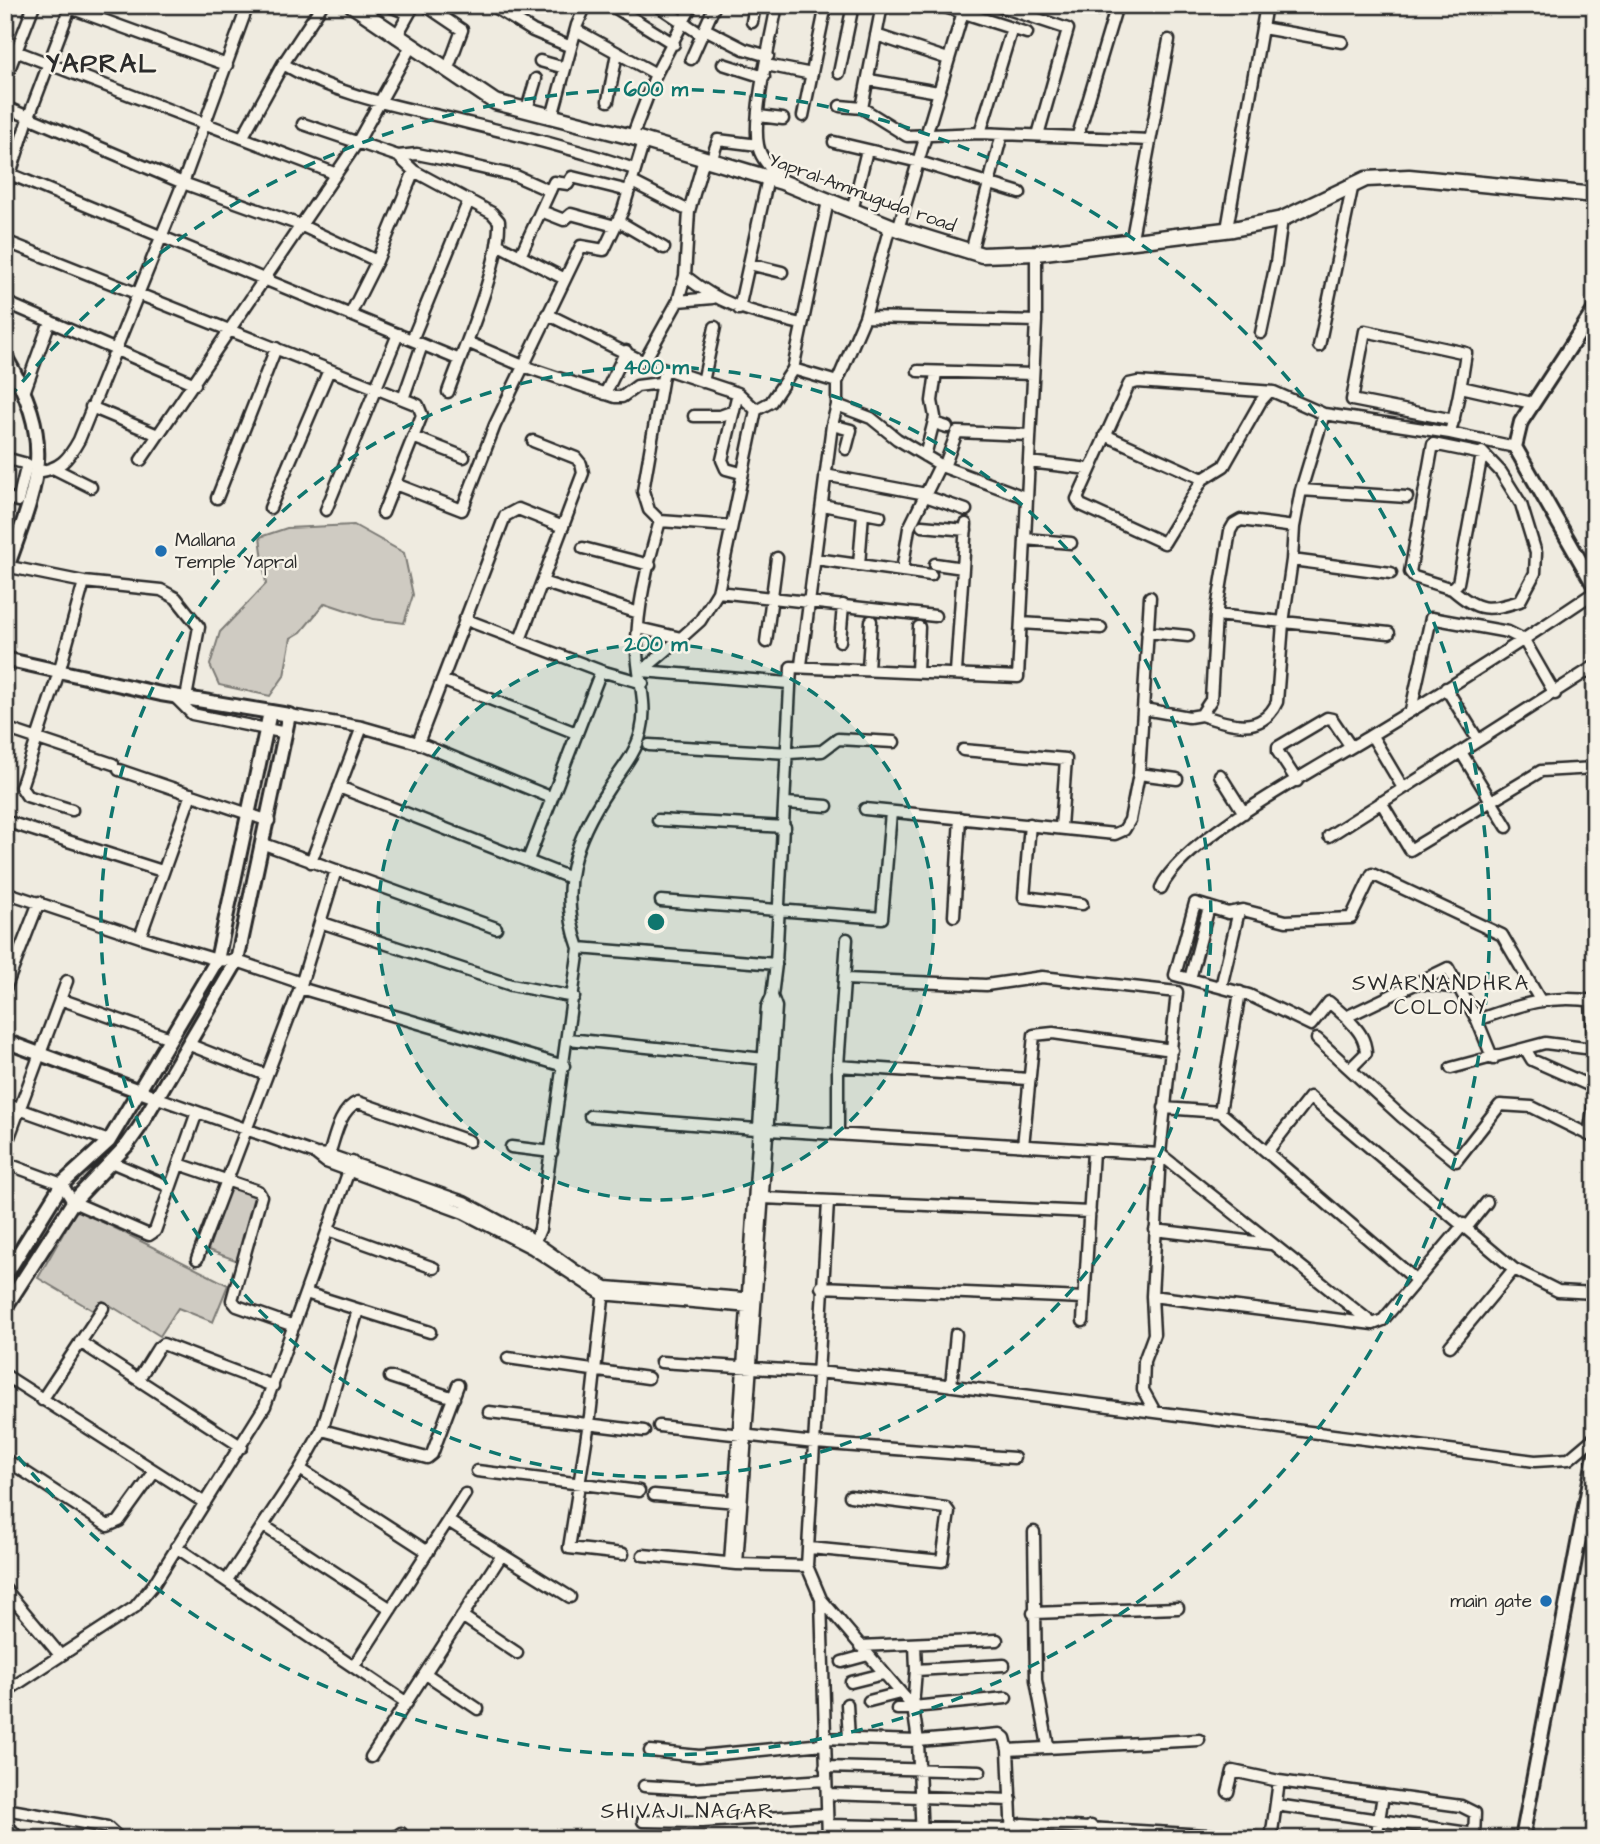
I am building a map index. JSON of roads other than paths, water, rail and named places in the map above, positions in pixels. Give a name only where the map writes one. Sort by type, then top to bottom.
[{"type":"main road","name":"Yapral-Ammuguda road","points":[[352,5],[495,102],[638,139],[782,182],[894,228],[971,252],[1036,253],[1131,243],[1282,219],[1366,179],[1409,177],[1595,195]]},
{"type":"street","points":[[5,80],[34,5]]},
{"type":"street","points":[[33,475],[55,470],[73,452],[183,183],[248,5]]},
{"type":"street","points":[[242,138],[283,64],[323,5]]},
{"type":"street","points":[[388,5],[411,10],[396,37]]},
{"type":"street","points":[[425,5],[462,30],[447,71]]},
{"type":"street","points":[[491,5],[533,31],[571,47]]},
{"type":"street","points":[[552,117],[576,30],[586,5]]},
{"type":"street","points":[[611,5],[674,44]]},
{"type":"street","points":[[657,5],[685,23],[767,61],[812,74]]},
{"type":"street","points":[[394,484],[462,510],[495,425],[563,278],[581,246],[604,250],[617,224],[630,187],[638,139],[656,74],[685,23],[692,5]]},
{"type":"street","points":[[691,60],[715,5]]},
{"type":"street","points":[[752,22],[755,5]]},
{"type":"street","points":[[778,5],[764,77],[758,145],[763,158],[782,182]]},
{"type":"street","points":[[803,116],[826,5]]},
{"type":"street","points":[[839,73],[853,5]]},
{"type":"street","points":[[862,108],[882,5]]},
{"type":"street","points":[[939,5],[1027,33]]},
{"type":"street","points":[[1087,5],[1098,9]]},
{"type":"street","points":[[1078,135],[1117,5]]},
{"type":"street","points":[[1227,229],[1266,5]]},
{"type":"street","points":[[5,190],[8,173],[68,6],[227,65]]},
{"type":"street","points":[[1000,25],[1002,6],[1068,29],[1038,135]]},
{"type":"street","points":[[801,665],[825,475],[837,405],[837,382],[865,317],[919,163],[962,12]]},
{"type":"street","points":[[1262,27],[1342,42]]},
{"type":"street","points":[[980,133],[1012,29]]},
{"type":"street","points":[[576,30],[656,74]]},
{"type":"street","points":[[876,35],[948,59]]},
{"type":"street","points":[[1131,243],[1169,40]]},
{"type":"street","points":[[141,460],[195,384],[334,173],[357,143],[377,102],[411,46]]},
{"type":"street","points":[[5,47],[334,173]]},
{"type":"street","points":[[608,101],[617,53]]},
{"type":"street","points":[[540,61],[565,68]]},
{"type":"street","points":[[283,64],[303,76],[377,102],[522,135],[634,169]]},
{"type":"street","points":[[723,64],[764,77]]},
{"type":"street","points":[[527,109],[536,79]]},
{"type":"street","points":[[869,80],[938,92]]},
{"type":"street","points":[[840,106],[862,108],[897,132],[926,135],[1078,135],[1150,140]]},
{"type":"street","points":[[5,107],[183,183],[300,225],[377,261]]},
{"type":"street","points":[[759,116],[783,119]]},
{"type":"street","points":[[303,124],[398,156],[416,154],[447,160],[516,176],[550,191]]},
{"type":"street","points":[[971,252],[1002,134]]},
{"type":"street","points":[[643,362],[678,301],[685,276],[689,211],[718,139],[758,145]]},
{"type":"street","points":[[834,142],[919,163],[1020,194]]},
{"type":"street","points":[[852,211],[867,150]]},
{"type":"street","points":[[398,156],[414,171],[492,213],[499,221],[498,244],[448,392]]},
{"type":"street","points":[[350,315],[377,261],[414,171]]},
{"type":"street","points":[[8,173],[265,277],[460,360]]},
{"type":"street","points":[[521,254],[554,182],[568,184],[572,177],[630,187],[689,211]]},
{"type":"street","points":[[739,309],[768,178]]},
{"type":"street","points":[[1318,346],[1353,184]]},
{"type":"street","points":[[412,340],[469,200]]},
{"type":"street","points":[[642,671],[700,621],[718,592],[756,411],[771,402],[793,369],[828,201]]},
{"type":"street","points":[[541,211],[564,220],[570,214],[617,224],[664,248]]},
{"type":"street","points":[[1261,333],[1282,219]]},
{"type":"street","points":[[5,241],[231,329],[422,409],[383,513]]},
{"type":"street","points":[[498,244],[563,278]]},
{"type":"street","points":[[750,1303],[763,1198],[767,1007],[772,996],[776,964],[777,910],[789,753],[789,683],[792,667],[801,665],[869,668],[1018,677],[1036,321],[1036,253]]},
{"type":"street","points":[[749,264],[782,272]]},
{"type":"street","points":[[685,276],[713,298],[739,309],[801,324]]},
{"type":"street","points":[[678,301],[713,298]]},
{"type":"street","points":[[5,302],[195,384]]},
{"type":"street","points":[[1161,888],[1167,873],[1181,858],[1244,813],[1372,736],[1524,639],[1595,590],[1515,447],[1521,422],[1532,403],[1595,309]]},
{"type":"street","points":[[547,314],[626,351],[643,362],[738,393],[756,411]]},
{"type":"street","points":[[865,317],[1036,321]]},
{"type":"street","points":[[25,390],[50,321]]},
{"type":"street","points":[[703,382],[715,327]]},
{"type":"street","points":[[1450,433],[1454,420],[1461,387],[1466,353],[1365,331],[1352,400],[1454,420]]},
{"type":"street","points":[[326,510],[398,334]]},
{"type":"street","points":[[467,342],[523,366],[605,394],[622,397],[637,386],[660,383]]},
{"type":"street","points":[[403,399],[422,345]]},
{"type":"street","points":[[217,498],[276,348]]},
{"type":"street","points":[[605,394],[626,351]]},
{"type":"street","points":[[5,356],[25,390],[37,425],[33,475],[6,568],[83,582],[161,590],[176,598],[199,627],[180,697]]},
{"type":"street","points":[[793,369],[837,382]]},
{"type":"street","points":[[271,508],[329,370]]},
{"type":"street","points":[[664,370],[643,491],[649,510],[660,521],[730,526]]},
{"type":"street","points":[[918,371],[1033,374]]},
{"type":"street","points":[[925,456],[934,423],[936,372]]},
{"type":"street","points":[[1269,392],[1223,466],[1203,479],[1164,543],[1081,505],[1077,499],[1129,384],[1269,392],[1324,414],[1450,433],[1515,447]]},
{"type":"street","points":[[1461,387],[1532,403]]},
{"type":"street","points":[[738,393],[722,466],[741,473]]},
{"type":"street","points":[[837,405],[871,418],[897,439],[942,466],[1027,498]]},
{"type":"street","points":[[91,407],[158,435]]},
{"type":"street","points":[[694,416],[720,416],[733,411]]},
{"type":"street","points":[[1144,709],[1189,718],[1201,715],[1227,724],[1252,726],[1273,712],[1277,702],[1294,527],[1301,489],[1324,414]]},
{"type":"street","points":[[934,423],[947,427]]},
{"type":"street","points":[[832,425],[851,430],[846,449]]},
{"type":"street","points":[[902,570],[909,528],[957,432],[1029,435]]},
{"type":"street","points":[[1105,435],[1203,479]]},
{"type":"street","points":[[413,437],[464,457]]},
{"type":"street","points":[[520,640],[583,473],[582,464],[576,458],[533,441]]},
{"type":"street","points":[[1452,589],[1458,583],[1484,441]]},
{"type":"street","points":[[1433,444],[1482,454],[1501,472],[1521,504],[1536,553],[1535,573],[1520,601],[1491,610],[1472,605],[1452,589],[1414,577],[1410,572],[1433,444]]},
{"type":"street","points":[[5,458],[27,464],[33,475]]},
{"type":"street","points":[[1029,463],[1089,469]]},
{"type":"street","points":[[55,470],[91,487]]},
{"type":"street","points":[[825,475],[925,495],[966,510]]},
{"type":"street","points":[[1301,489],[1407,497]]},
{"type":"street","points":[[5,497],[23,502]]},
{"type":"street","points":[[822,505],[880,516]]},
{"type":"street","points":[[418,743],[505,516],[518,509],[563,527]]},
{"type":"street","points":[[859,565],[863,513]]},
{"type":"street","points":[[1201,715],[1211,700],[1216,615],[1230,531],[1234,524],[1241,520],[1294,527]]},
{"type":"street","points":[[534,1245],[552,1152],[579,948],[570,923],[568,877],[590,819],[638,743],[642,728],[643,683],[637,655],[639,613],[660,521]]},
{"type":"street","points":[[922,526],[966,527],[956,672]]},
{"type":"street","points":[[1025,539],[1071,543]]},
{"type":"street","points":[[583,548],[650,565]]},
{"type":"street","points":[[765,642],[777,558]]},
{"type":"street","points":[[816,559],[931,575]]},
{"type":"street","points":[[1292,560],[1391,573]]},
{"type":"street","points":[[935,564],[963,568]]},
{"type":"street","points":[[72,810],[27,796],[21,791],[59,673],[83,582]]},
{"type":"street","points":[[542,582],[639,613]]},
{"type":"street","points":[[718,592],[811,600],[935,616]]},
{"type":"street","points":[[865,809],[1115,834],[1124,830],[1130,820],[1139,774],[1150,597]]},
{"type":"street","points":[[840,641],[843,605]]},
{"type":"street","points":[[1216,615],[1389,633]]},
{"type":"street","points":[[1411,710],[1431,618],[1508,632],[1524,639],[1555,694]]},
{"type":"street","points":[[464,620],[601,671],[643,683]]},
{"type":"street","points":[[869,668],[871,621]]},
{"type":"street","points":[[1021,623],[1101,628]]},
{"type":"street","points":[[916,671],[919,627]]},
{"type":"street","points":[[638,628],[681,638]]},
{"type":"street","points":[[1147,632],[1188,636]]},
{"type":"street","points":[[5,659],[59,673],[180,697],[362,726],[418,743],[551,797]]},
{"type":"street","points":[[1329,835],[1555,694],[1595,666]]},
{"type":"street","points":[[528,860],[601,671]]},
{"type":"street","points":[[642,671],[789,683]]},
{"type":"street","points":[[442,680],[576,733]]},
{"type":"street","points":[[1446,688],[1478,740]]},
{"type":"street","points":[[180,697],[192,714],[286,733]]},
{"type":"street","points":[[5,1276],[62,1184],[109,1141],[217,960],[270,712]]},
{"type":"street","points":[[7,1303],[73,1202],[127,1145],[190,1045],[237,961],[269,821],[289,715]]},
{"type":"street","points":[[1297,781],[1278,752],[1278,747],[1326,718],[1332,719],[1351,747]]},
{"type":"street","points":[[311,862],[362,726]]},
{"type":"street","points":[[5,728],[269,821]]},
{"type":"street","points":[[1372,736],[1403,788]]},
{"type":"street","points":[[649,745],[789,753],[822,751],[838,739],[894,742]]},
{"type":"street","points":[[962,750],[1066,759],[1062,827]]},
{"type":"street","points":[[1461,752],[1507,827]]},
{"type":"street","points":[[1381,802],[1410,850],[1493,803],[1541,771],[1595,768]]},
{"type":"street","points":[[1139,774],[1177,779]]},
{"type":"street","points":[[1220,775],[1244,813]]},
{"type":"street","points":[[339,788],[568,877]]},
{"type":"street","points":[[140,937],[191,794]]},
{"type":"street","points":[[786,803],[827,806]]},
{"type":"street","points":[[661,901],[882,918],[891,812]]},
{"type":"street","points":[[954,916],[960,818]]},
{"type":"street","points":[[658,820],[785,827]]},
{"type":"street","points":[[5,821],[162,872]]},
{"type":"street","points":[[1030,824],[1024,897],[1082,904]]},
{"type":"street","points":[[264,844],[496,928]]},
{"type":"street","points":[[197,1259],[300,986],[336,870]]},
{"type":"street","points":[[1350,1069],[1366,1053],[1366,1045],[1362,1034],[1329,1002],[1311,1025],[1240,992],[1175,975],[1195,902],[1228,913],[1239,911],[1286,921],[1351,918],[1372,874],[1502,935],[1540,1000]]},
{"type":"street","points":[[5,892],[217,960],[237,961],[300,986],[564,1066]]},
{"type":"street","points":[[5,989],[39,902]]},
{"type":"street","points":[[1190,979],[1209,907]]},
{"type":"street","points":[[1221,987],[1239,911]]},
{"type":"street","points":[[320,922],[512,985],[574,997]]},
{"type":"street","points":[[838,1133],[838,1066],[847,939]]},
{"type":"street","points":[[579,948],[776,964]]},
{"type":"street","points":[[1346,1017],[1448,968],[1477,1020],[1493,1059]]},
{"type":"street","points":[[845,979],[986,985],[1042,977],[1177,992],[1160,1154],[1152,1296],[1154,1335],[1144,1361],[1143,1390],[1155,1412]]},
{"type":"street","points":[[5,1148],[66,981]]},
{"type":"street","points":[[1417,983],[1459,988]]},
{"type":"street","points":[[1220,1112],[1240,992]]},
{"type":"street","points":[[733,1563],[750,1303],[776,1007],[772,996]]},
{"type":"street","points":[[1477,1020],[1540,1000],[1565,998],[1593,1001],[1595,1073]]},
{"type":"street","points":[[60,999],[170,1038]]},
{"type":"street","points":[[1023,1146],[1032,1039],[1039,1032],[1172,1050]]},
{"type":"street","points":[[568,1039],[765,1059]]},
{"type":"street","points":[[1317,1039],[1456,1161],[1500,1105],[1532,1107],[1592,1136],[1595,1097]]},
{"type":"street","points":[[5,1041],[350,1166],[453,1208],[534,1245],[604,1291],[750,1303]]},
{"type":"street","points":[[1451,1068],[1545,1044],[1593,1049]]},
{"type":"street","points":[[190,1045],[265,1075]]},
{"type":"street","points":[[1526,1050],[1532,1060],[1595,1088]]},
{"type":"street","points":[[838,1066],[1028,1079]]},
{"type":"street","points":[[1268,1152],[1310,1097],[1514,1269],[1558,1291],[1595,1293]]},
{"type":"street","points":[[328,1159],[345,1114],[358,1102],[469,1141]]},
{"type":"street","points":[[5,1104],[109,1141]]},
{"type":"street","points":[[1164,1108],[1220,1112],[1416,1280]]},
{"type":"street","points":[[5,1163],[62,1184],[73,1202],[149,1235],[155,1231],[197,1112]]},
{"type":"street","points":[[590,1116],[764,1130],[1160,1154],[1373,1324]]},
{"type":"street","points":[[511,1147],[552,1152]]},
{"type":"street","points":[[1083,1321],[1093,1151]]},
{"type":"street","points":[[111,1163],[170,1188]]},
{"type":"street","points":[[179,1164],[257,1191],[261,1196],[232,1300],[237,1306],[294,1326]]},
{"type":"street","points":[[5,1692],[135,1607],[154,1584],[242,1447],[265,1406],[350,1166]]},
{"type":"street","points":[[763,1198],[1090,1212]]},
{"type":"street","points":[[828,1202],[807,1566],[821,1599],[913,1708]]},
{"type":"street","points":[[1152,1296],[1373,1324],[1383,1320],[1487,1202]]},
{"type":"street","points":[[328,1230],[433,1268]]},
{"type":"street","points":[[1155,1230],[1272,1244]]},
{"type":"street","points":[[1450,1346],[1514,1269]]},
{"type":"street","points":[[821,1287],[1084,1298]]},
{"type":"street","points":[[604,1291],[589,1422],[569,1548],[623,1554]]},
{"type":"street","points":[[306,1293],[430,1332]]},
{"type":"street","points":[[42,1400],[103,1308]]},
{"type":"street","points":[[227,1580],[300,1469],[322,1430],[358,1310]]},
{"type":"street","points":[[951,1385],[956,1334]]},
{"type":"street","points":[[80,1342],[242,1447]]},
{"type":"street","points":[[138,1380],[163,1344],[273,1386]]},
{"type":"street","points":[[508,1358],[648,1378]]},
{"type":"street","points":[[661,1362],[817,1372],[951,1385],[1535,1461],[1569,1459],[1595,1437]]},
{"type":"street","points":[[5,1375],[205,1503]]},
{"type":"street","points":[[390,1377],[454,1398]]},
{"type":"street","points":[[322,1430],[427,1458],[432,1454],[458,1385]]},
{"type":"street","points":[[489,1412],[589,1422],[644,1432]]},
{"type":"street","points":[[659,1426],[743,1433],[815,1443],[1014,1458]]},
{"type":"street","points":[[1522,1839],[1595,1454]]},
{"type":"street","points":[[5,1459],[108,1526],[119,1521],[155,1471]]},
{"type":"street","points":[[300,1469],[428,1552]]},
{"type":"street","points":[[477,1471],[639,1491]]},
{"type":"street","points":[[354,1666],[466,1494]]},
{"type":"street","points":[[653,1495],[737,1502]]},
{"type":"street","points":[[810,1548],[942,1561],[949,1512],[946,1508],[850,1496]]},
{"type":"street","points":[[448,1521],[570,1597]]},
{"type":"street","points":[[264,1525],[391,1609]]},
{"type":"street","points":[[1034,1532],[1036,1680],[1048,1746]]},
{"type":"street","points":[[176,1547],[407,1703]]},
{"type":"street","points":[[643,1555],[807,1566]]},
{"type":"street","points":[[371,1758],[501,1556]]},
{"type":"street","points":[[5,1589],[60,1655]]},
{"type":"street","points":[[821,1599],[823,1741],[828,1839]]},
{"type":"street","points":[[1033,1612],[1178,1608]]},
{"type":"street","points":[[463,1616],[517,1653]]},
{"type":"street","points":[[860,1646],[998,1640]]},
{"type":"street","points":[[915,1644],[913,1708],[918,1741],[922,1839]]},
{"type":"street","points":[[842,1662],[868,1655]]},
{"type":"street","points":[[916,1670],[1004,1665]]},
{"type":"street","points":[[426,1674],[478,1709]]},
{"type":"street","points":[[851,1682],[883,1674]]},
{"type":"street","points":[[869,1701],[900,1693]]},
{"type":"street","points":[[897,1709],[1006,1698]]},
{"type":"street","points":[[847,1704],[849,1739]]},
{"type":"street","points":[[650,1751],[699,1756],[823,1741],[918,1741],[993,1732],[1005,1738],[1008,1749],[1012,1834]]},
{"type":"street","points":[[1008,1749],[1199,1740]]},
{"type":"street","points":[[825,1767],[980,1771]]},
{"type":"street","points":[[1228,1792],[1233,1771],[1279,1781],[1470,1809],[1475,1813],[1474,1836],[1276,1805]]},
{"type":"street","points":[[644,1786],[693,1789],[825,1780]]},
{"type":"street","points":[[643,1821],[828,1819],[1012,1834],[1022,1824],[1091,1826],[1271,1839],[1279,1781]]},
{"type":"street","points":[[827,1794],[1011,1800]]},
{"type":"street","points":[[1377,1839],[1383,1795]]},
{"type":"street","points":[[5,1809],[107,1827],[120,1839]]},
{"type":"street","points":[[5,1824],[18,1839]]},
{"type":"street","points":[[1090,1839],[1091,1826]]},
{"type":"place","name":"Mallana Temple Yapral","points":[[161,551]]},
{"type":"place","name":"main gate","points":[[1546,1601]]},
{"type":"district","name":"YAPRAL","points":[[102,64]]},
{"type":"district","name":"SWARNANDHRA COLONY","points":[[1441,995]]},
{"type":"district","name":"SHIVAJI NAGAR","points":[[688,1811]]}]
